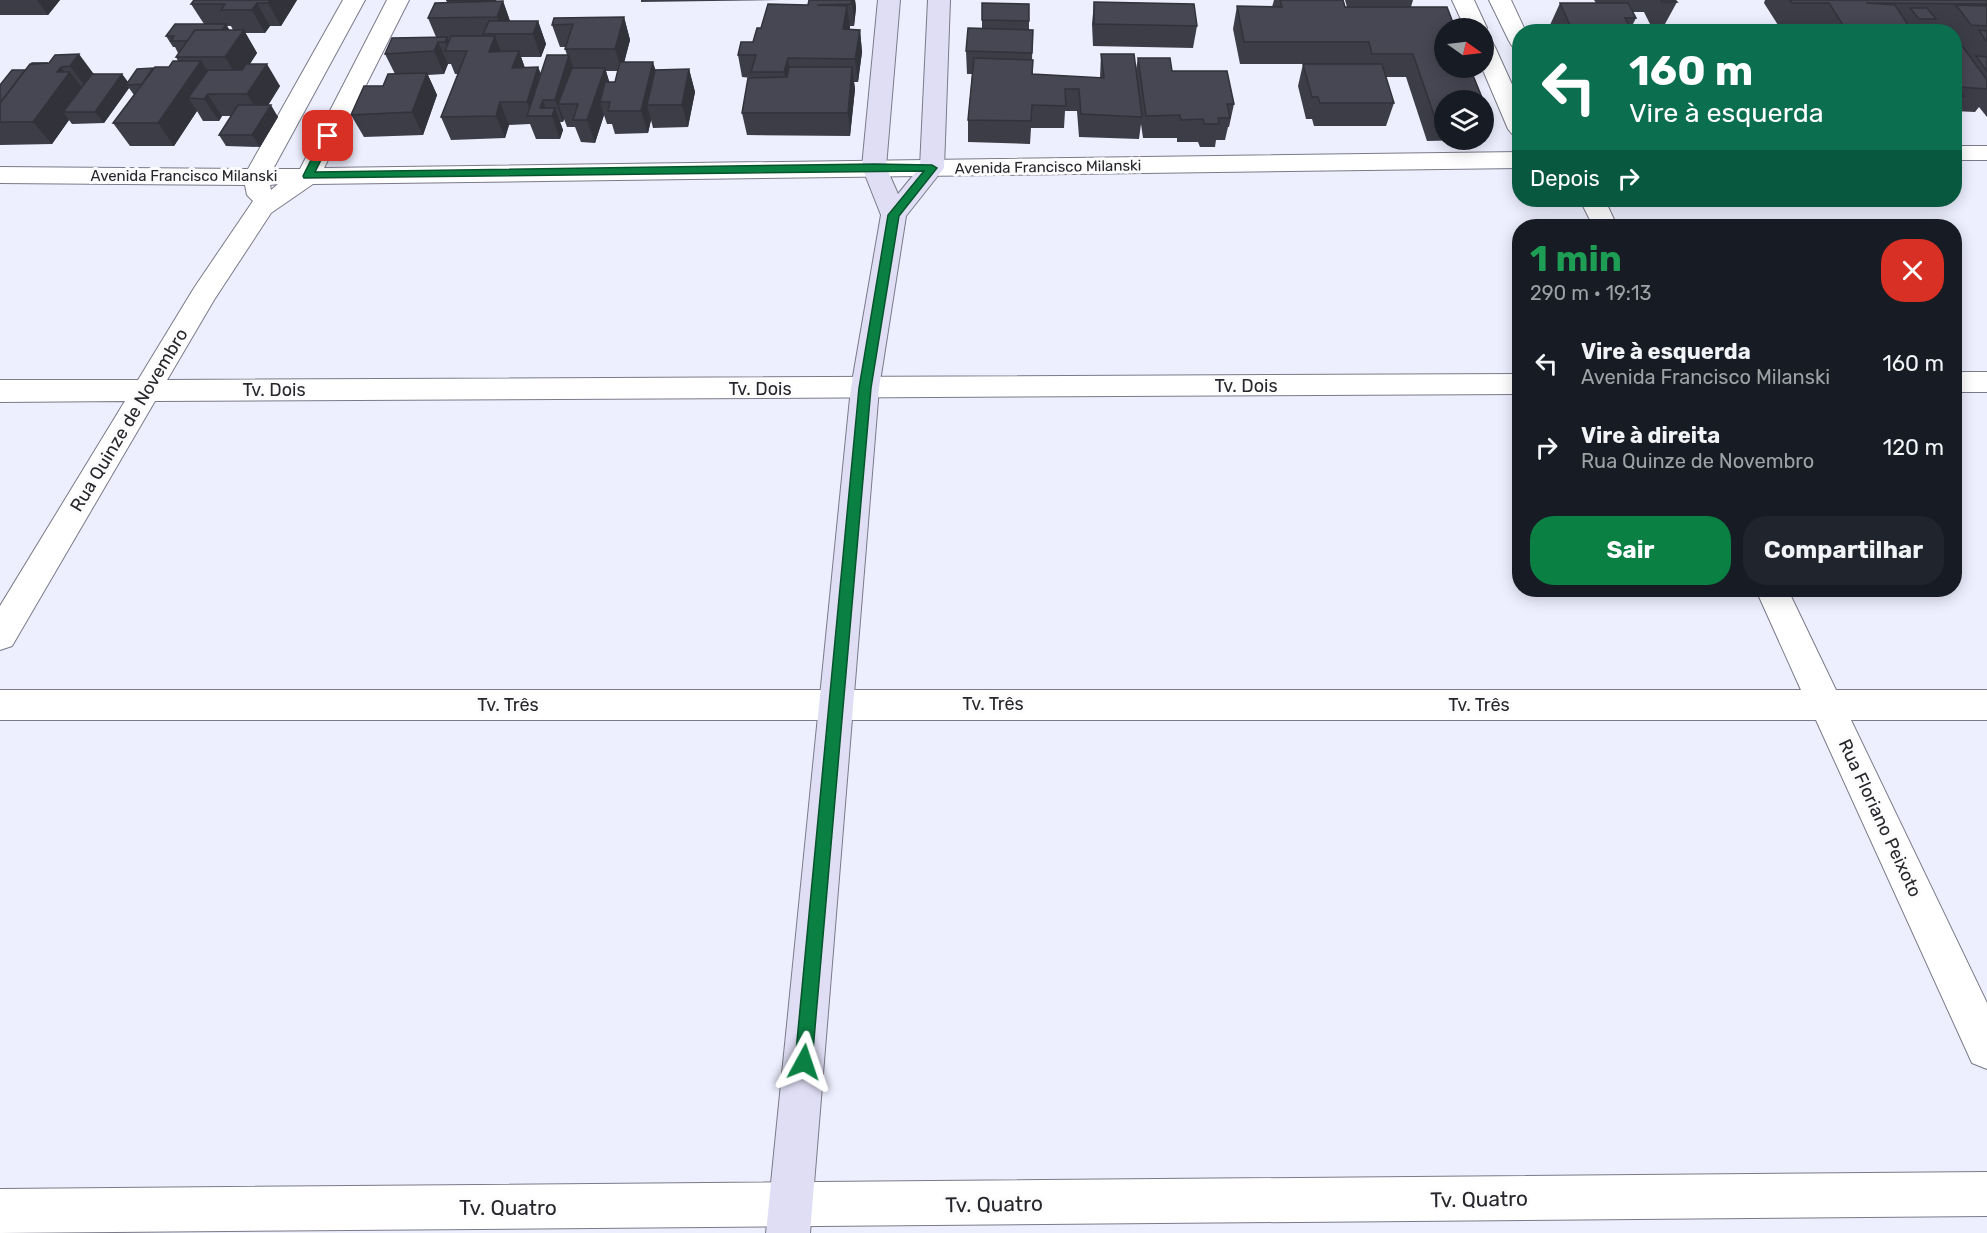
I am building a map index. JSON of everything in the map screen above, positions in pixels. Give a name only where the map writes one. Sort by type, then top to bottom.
[{"type":"street","points":[[262,207],[256,177],[354,0]]},
{"type":"street","name":"Rua Quinze de Novembro","points":[[0,636],[203,296],[262,207],[308,176],[398,0]]},
{"type":"street","points":[[889,0],[874,167],[894,215]]},
{"type":"street","points":[[789,1219],[865,388],[894,215],[932,168],[939,0]]},
{"type":"street","points":[[1463,0],[1471,18]]},
{"type":"street","points":[[1500,0],[1512,25]]},
{"type":"street","points":[[1494,70],[1512,111]]},
{"type":"street","points":[[1962,153],[1987,153]]},
{"type":"street","name":"Avenida Francisco Milanski","points":[[0,175],[256,177],[1512,160]]},
{"type":"street","points":[[1962,382],[1987,382]]},
{"type":"street","name":"Tv. Dois","points":[[0,391],[1512,384]]},
{"type":"street","name":"Rua Floriano Peixoto","points":[[1775,597],[1987,1048]]},
{"type":"street","name":"Tv. Três","points":[[0,705],[1987,705]]},
{"type":"street","name":"Tv. Quatro","points":[[0,1211],[789,1219],[1987,1194]]},
{"type":"building","points":[[194,0],[270,0],[268,3],[257,3],[252,10],[221,10],[225,4],[191,4]]},
{"type":"building","points":[[809,0],[852,0],[851,4],[817,5],[847,6],[843,29],[860,30],[855,59],[788,58],[784,72],[751,72],[756,55],[738,55],[741,42],[753,42],[757,28],[761,28],[768,4],[808,5]]},
{"type":"building","points":[[1280,0],[1343,0],[1345,7],[1447,7],[1451,18],[1434,18],[1434,78],[1474,78],[1479,90],[1434,90],[1434,115],[1413,54],[1372,54],[1369,42],[1244,42],[1237,6],[1282,7]]},
{"type":"building","points":[[1661,0],[1675,0],[1677,2],[1662,2]]},
{"type":"building","points":[[1790,0],[1987,0],[1987,4],[1866,3],[1895,5],[1907,24],[1842,24],[1829,3],[1792,3]]},
{"type":"building","points":[[503,1],[497,17],[428,18],[435,3]]},
{"type":"building","points":[[1094,2],[1194,4],[1197,26],[1094,24]]},
{"type":"building","points":[[982,3],[1029,4],[1029,21],[982,20]]},
{"type":"building","points":[[1560,3],[1628,3],[1636,18],[1625,18],[1628,24],[1569,24]]},
{"type":"building","points":[[1956,5],[1987,6],[1987,26],[1971,25]]},
{"type":"building","points":[[1910,8],[1927,8],[1936,19],[1919,19]]},
{"type":"building","points":[[624,17],[615,49],[565,49],[573,24],[552,25],[554,18]]},
{"type":"building","points":[[489,21],[538,21],[533,34],[483,34]]},
{"type":"building","points":[[175,24],[226,24],[222,30],[195,30],[188,41],[171,41],[174,36],[166,36]]},
{"type":"building","points":[[968,28],[1033,30],[1032,53],[966,51]]},
{"type":"building","points":[[195,30],[244,30],[225,57],[176,57]]},
{"type":"building","points":[[1979,30],[1987,31],[1987,41],[1986,41]]},
{"type":"building","points":[[451,36],[495,36],[489,52],[519,51],[512,68],[538,67],[527,102],[500,102],[496,116],[441,117],[467,51],[445,51]]},
{"type":"building","points":[[447,37],[445,42],[438,42],[434,51],[385,54],[392,38]]},
{"type":"building","points":[[1962,47],[1987,80],[1987,89],[1962,87]]},
{"type":"building","points":[[79,54],[70,66],[61,67],[57,72],[70,72],[33,122],[0,122],[0,103],[30,64],[49,63],[55,55]]},
{"type":"building","points":[[1101,54],[1134,54],[1142,117],[1081,114],[1079,89],[1065,89],[1066,106],[1032,105],[1031,121],[968,120],[974,58],[1033,60],[1032,74],[1104,78]]},
{"type":"building","points":[[547,55],[569,55],[555,100],[543,100],[540,108],[555,108],[552,116],[527,116]]},
{"type":"building","points":[[1976,56],[1987,57],[1987,71]]},
{"type":"building","points":[[1138,58],[1170,58],[1172,71],[1227,71],[1234,104],[1227,104],[1230,118],[1218,118],[1219,124],[1204,124],[1203,119],[1181,120],[1180,115],[1146,116]]},
{"type":"building","points":[[173,61],[201,61],[158,123],[113,123],[155,67],[169,67]]},
{"type":"building","points":[[620,62],[653,62],[641,111],[608,111],[610,102],[600,102],[605,82],[615,82]]},
{"type":"building","points":[[246,64],[267,64],[247,94],[208,94],[204,99],[188,98],[208,70],[242,70]]},
{"type":"building","points":[[1303,64],[1382,64],[1394,103],[1320,103],[1318,97],[1312,97]]},
{"type":"building","points":[[789,67],[852,67],[848,113],[742,113],[748,78],[787,77]]},
{"type":"building","points":[[153,68],[142,84],[126,85],[137,69]]},
{"type":"building","points":[[572,68],[605,68],[587,120],[573,120],[578,104],[558,104]]},
{"type":"building","points":[[689,69],[682,105],[647,105],[655,70]]},
{"type":"building","points":[[12,70],[25,70],[0,103],[0,85]]},
{"type":"building","points":[[427,73],[412,112],[351,115],[364,86],[383,86],[388,74]]},
{"type":"building","points":[[92,74],[122,74],[95,112],[63,112]]},
{"type":"building","points":[[238,105],[271,105],[252,135],[219,135]]},
{"type":"route","points":[[328,136],[308,176],[932,168],[894,215],[865,388],[804,1062]]}]
